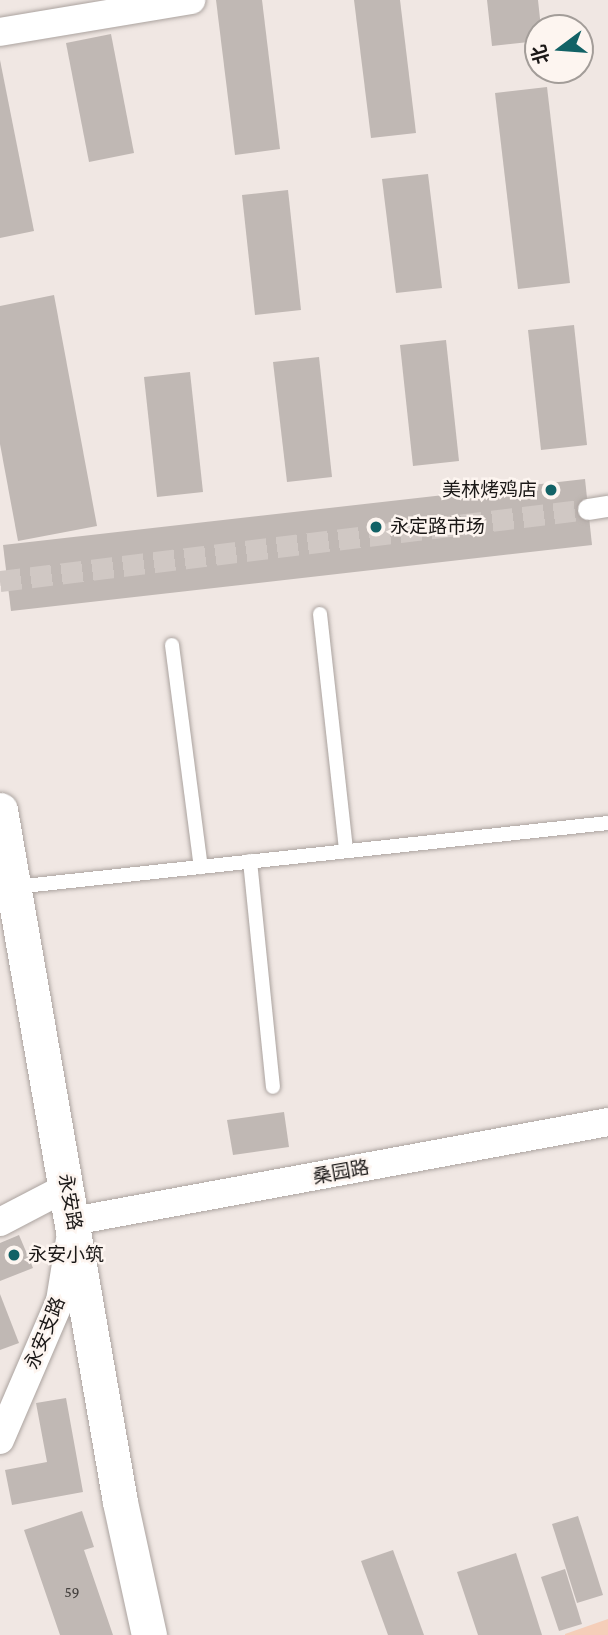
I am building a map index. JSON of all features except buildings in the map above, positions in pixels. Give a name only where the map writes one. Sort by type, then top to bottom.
[{"type":"street","points":[[0,32],[191,0]]},
{"type":"street","name":"永安路","points":[[0,810],[7,889],[67,1187],[120,1502],[149,1635]]},
{"type":"street","name":"桑园路","points":[[73,1221],[608,1122]]},
{"type":"street","points":[[0,1222],[67,1187]]},
{"type":"street","name":"永安支路","points":[[0,1440],[60,1301],[73,1221]]},
{"type":"lane","points":[[320,614],[346,851]]},
{"type":"lane","points":[[172,645],[201,867]]},
{"type":"lane","points":[[7,889],[608,823]]},
{"type":"lane","points":[[250,861],[273,1087]]},
{"type":"shaded area","points":[[608,1619],[608,1635],[565,1635],[565,1634]]},
{"type":"tunnel","points":[[0,581],[588,509]]},
{"type":"place","name":"美林烤鸡店","points":[[551,490]]},
{"type":"place","name":"永定路市场","points":[[376,527]]},
{"type":"place","name":"永安小筑","points":[[14,1255]]}]
